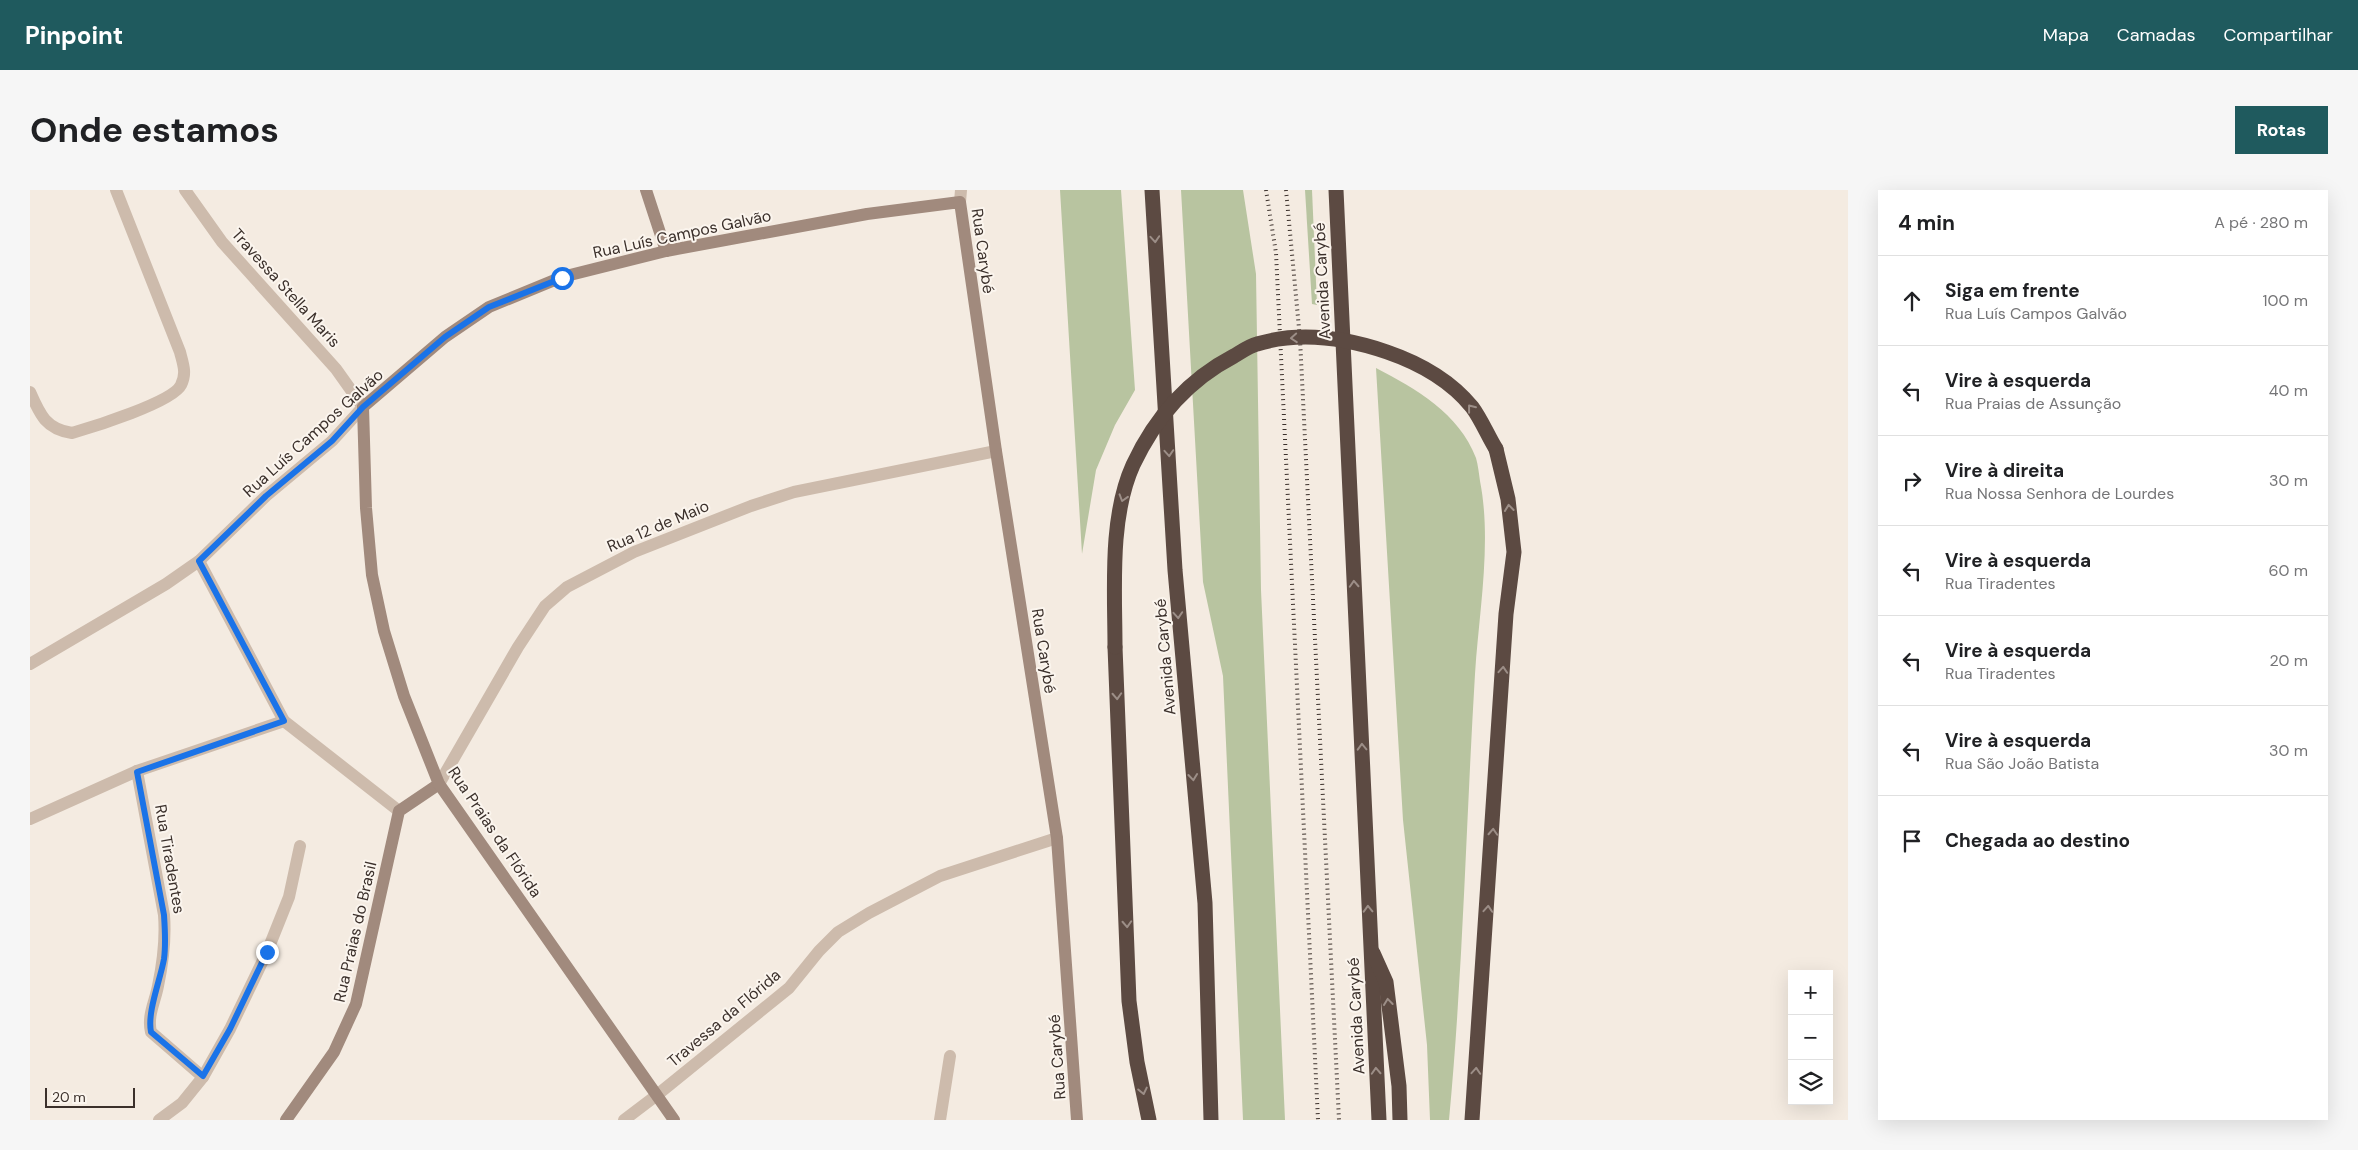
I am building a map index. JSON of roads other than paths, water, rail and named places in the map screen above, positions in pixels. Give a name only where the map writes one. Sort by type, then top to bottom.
[{"type":"highway","name":"Avenida Carybé","points":[[1152,190],[1180,634],[1204,903],[1211,1120]]},
{"type":"highway","name":"Avenida Carybé","points":[[1336,190],[1379,1120]]},
{"type":"highway","points":[[1149,1120],[1137,1062],[1129,1001],[1115,647],[1119,510],[1133,466],[1155,424],[1184,390],[1220,363],[1256,344],[1292,337],[1335,338],[1372,347],[1413,362],[1444,380],[1472,407],[1496,450],[1508,499],[1514,552],[1506,614],[1472,1120]]},
{"type":"highway","points":[[1370,945],[1386,982],[1399,1086],[1400,1120]]},
{"type":"street","points":[[30,392],[49,426],[58,431],[72,433],[166,399],[180,387],[185,373],[180,352],[116,190]]},
{"type":"street","name":"Travessa Stella Maris","points":[[185,190],[222,242],[336,369],[363,407]]},
{"type":"street","points":[[646,190],[666,251]]},
{"type":"street","name":"Rua Luís Campos Galvão","points":[[30,664],[166,584],[199,561],[273,490],[332,441],[363,407],[445,337],[489,307],[562,278],[666,251],[960,196]]},
{"type":"street","name":"Rua Carybé","points":[[960,196],[996,451],[1057,838],[1077,1120]]},
{"type":"street","name":"Rua Praias da Flórida","points":[[363,407],[366,508],[372,575],[384,631],[404,696],[439,784],[674,1120]]},
{"type":"street","name":"Rua 12 de Maio","points":[[439,784],[518,647],[545,606],[567,587],[634,552],[760,503],[794,492],[996,451]]},
{"type":"street","points":[[199,561],[284,721],[399,811],[439,784]]},
{"type":"street","points":[[30,819],[137,772],[284,721]]},
{"type":"street","name":"Rua Tiradentes","points":[[137,772],[164,915],[166,936],[164,956],[149,1019],[151,1032],[203,1076]]},
{"type":"street","name":"Rua Praias do Brasil","points":[[286,1120],[334,1052],[356,1004],[399,811]]},
{"type":"street","name":"Travessa da Flórida","points":[[624,1120],[657,1096],[789,988],[818,951],[838,932],[940,876],[1057,838]]},
{"type":"street","points":[[159,1120],[182,1103],[203,1076],[230,1029],[267,952],[289,896],[300,846]]},
{"type":"street","points":[[940,1120],[950,1056]]},
{"type":"railway","points":[[1266,190],[1276,253],[1318,1120]]},
{"type":"railway","points":[[1286,190],[1300,339],[1339,1120]]}]
